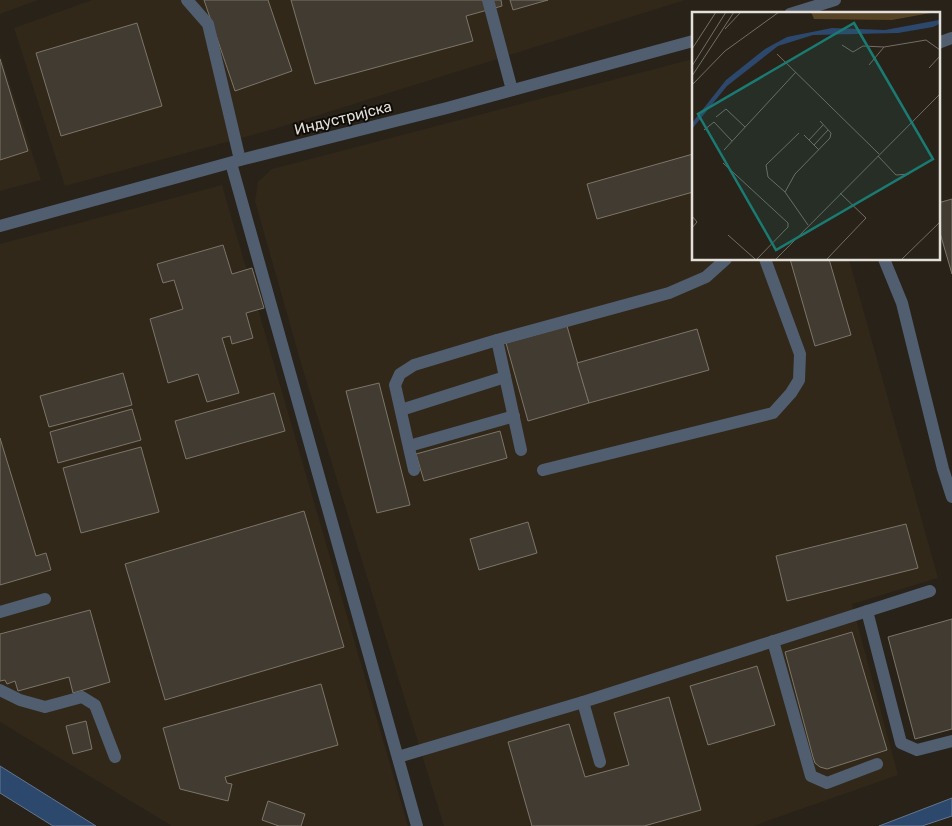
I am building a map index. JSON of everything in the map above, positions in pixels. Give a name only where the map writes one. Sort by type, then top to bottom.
[{"type":"street","points":[[187,0],[208,24],[236,162],[417,826]]},
{"type":"street","points":[[488,0],[512,90]]},
{"type":"street","points":[[796,12],[835,0]]},
{"type":"street","points":[[940,42],[952,38]]},
{"type":"street","name":"Индустријска","points":[[0,226],[692,41]]},
{"type":"street","points":[[414,470],[395,385],[400,374],[414,365],[497,340],[669,293],[706,277],[725,260]]},
{"type":"street","points":[[543,470],[774,413],[799,380],[800,354],[765,260]]},
{"type":"street","points":[[884,260],[902,303],[943,469],[952,497]]},
{"type":"street","points":[[497,340],[521,450]]},
{"type":"street","points":[[401,410],[505,377]]},
{"type":"street","points":[[409,446],[514,416]]},
{"type":"street","points":[[398,757],[583,702],[930,591]]},
{"type":"street","points":[[0,612],[45,599]]},
{"type":"street","points":[[867,611],[901,743],[917,750],[952,741]]},
{"type":"street","points":[[773,641],[811,776],[827,783],[877,764]]},
{"type":"street","points":[[0,690],[20,700],[45,707],[82,697],[96,705],[115,757]]},
{"type":"street","points":[[583,702],[600,762]]},
{"type":"shaded area","points":[[0,0],[38,0],[0,14]]},
{"type":"shaded area","points":[[92,0],[685,0],[274,129],[65,186],[14,28]]},
{"type":"shaded area","points":[[0,53],[41,180],[0,191]]},
{"type":"shaded area","points":[[692,59],[692,260],[849,260],[938,578],[852,604],[898,775],[753,826],[444,826],[303,370],[255,201],[258,182],[272,169]]},
{"type":"shaded area","points":[[222,185],[408,826],[172,826],[0,722],[0,244]]},
{"type":"water","points":[[0,766],[96,826],[53,826],[0,793]]},
{"type":"water","points":[[952,798],[952,816],[922,826],[879,826]]},
{"type":"building","points":[[204,0],[268,0],[292,71],[235,91]]},
{"type":"building","points":[[291,0],[501,0],[502,6],[466,16],[473,41],[315,84]]},
{"type":"building","points":[[510,0],[548,0],[513,10]]},
{"type":"building","points":[[137,23],[162,106],[61,136],[36,53]]},
{"type":"building","points":[[0,59],[28,151],[0,160]]},
{"type":"building","points":[[692,154],[692,192],[597,219],[587,184]]},
{"type":"building","points":[[952,199],[952,274],[940,233],[940,202]]},
{"type":"building","points":[[223,245],[232,274],[252,268],[264,308],[246,313],[253,338],[232,344],[230,336],[222,338],[239,393],[207,402],[198,374],[168,383],[150,319],[183,309],[174,280],[163,283],[157,264]]},
{"type":"building","points":[[790,260],[829,260],[851,335],[815,346]]},
{"type":"building","points":[[567,326],[589,403],[528,421],[506,343]]},
{"type":"building","points":[[697,329],[709,370],[589,403],[577,363]]},
{"type":"building","points":[[123,373],[132,405],[49,427],[40,396]]},
{"type":"building","points":[[379,383],[410,505],[377,513],[346,391]]},
{"type":"building","points":[[274,393],[285,431],[186,459],[175,421]]},
{"type":"building","points":[[132,409],[141,440],[58,463],[50,432]]},
{"type":"building","points":[[500,431],[507,458],[424,481],[416,454]]},
{"type":"building","points":[[0,438],[36,556],[46,553],[51,570],[0,585]]},
{"type":"building","points":[[141,447],[159,512],[81,533],[63,468]]},
{"type":"building","points":[[304,511],[344,647],[165,700],[125,564]]},
{"type":"building","points":[[528,522],[537,553],[479,570],[470,539]]},
{"type":"building","points":[[906,524],[918,568],[787,601],[776,556]]},
{"type":"building","points":[[90,610],[110,682],[73,693],[69,677],[18,691],[15,681],[7,684],[5,680],[0,681],[0,634]]},
{"type":"building","points":[[952,619],[952,729],[915,739],[888,637]]},
{"type":"building","points":[[852,632],[887,750],[827,769],[815,763],[785,652]]},
{"type":"building","points":[[757,666],[775,725],[708,745],[690,686]]},
{"type":"building","points":[[321,684],[338,745],[225,777],[227,783],[232,784],[228,801],[180,789],[163,728]]},
{"type":"building","points":[[669,697],[701,810],[644,826],[532,826],[508,742],[569,724],[585,777],[629,765],[614,713]]},
{"type":"building","points":[[86,721],[92,749],[73,754],[66,726]]},
{"type":"building","points":[[268,801],[305,814],[301,826],[279,826],[262,820]]}]
